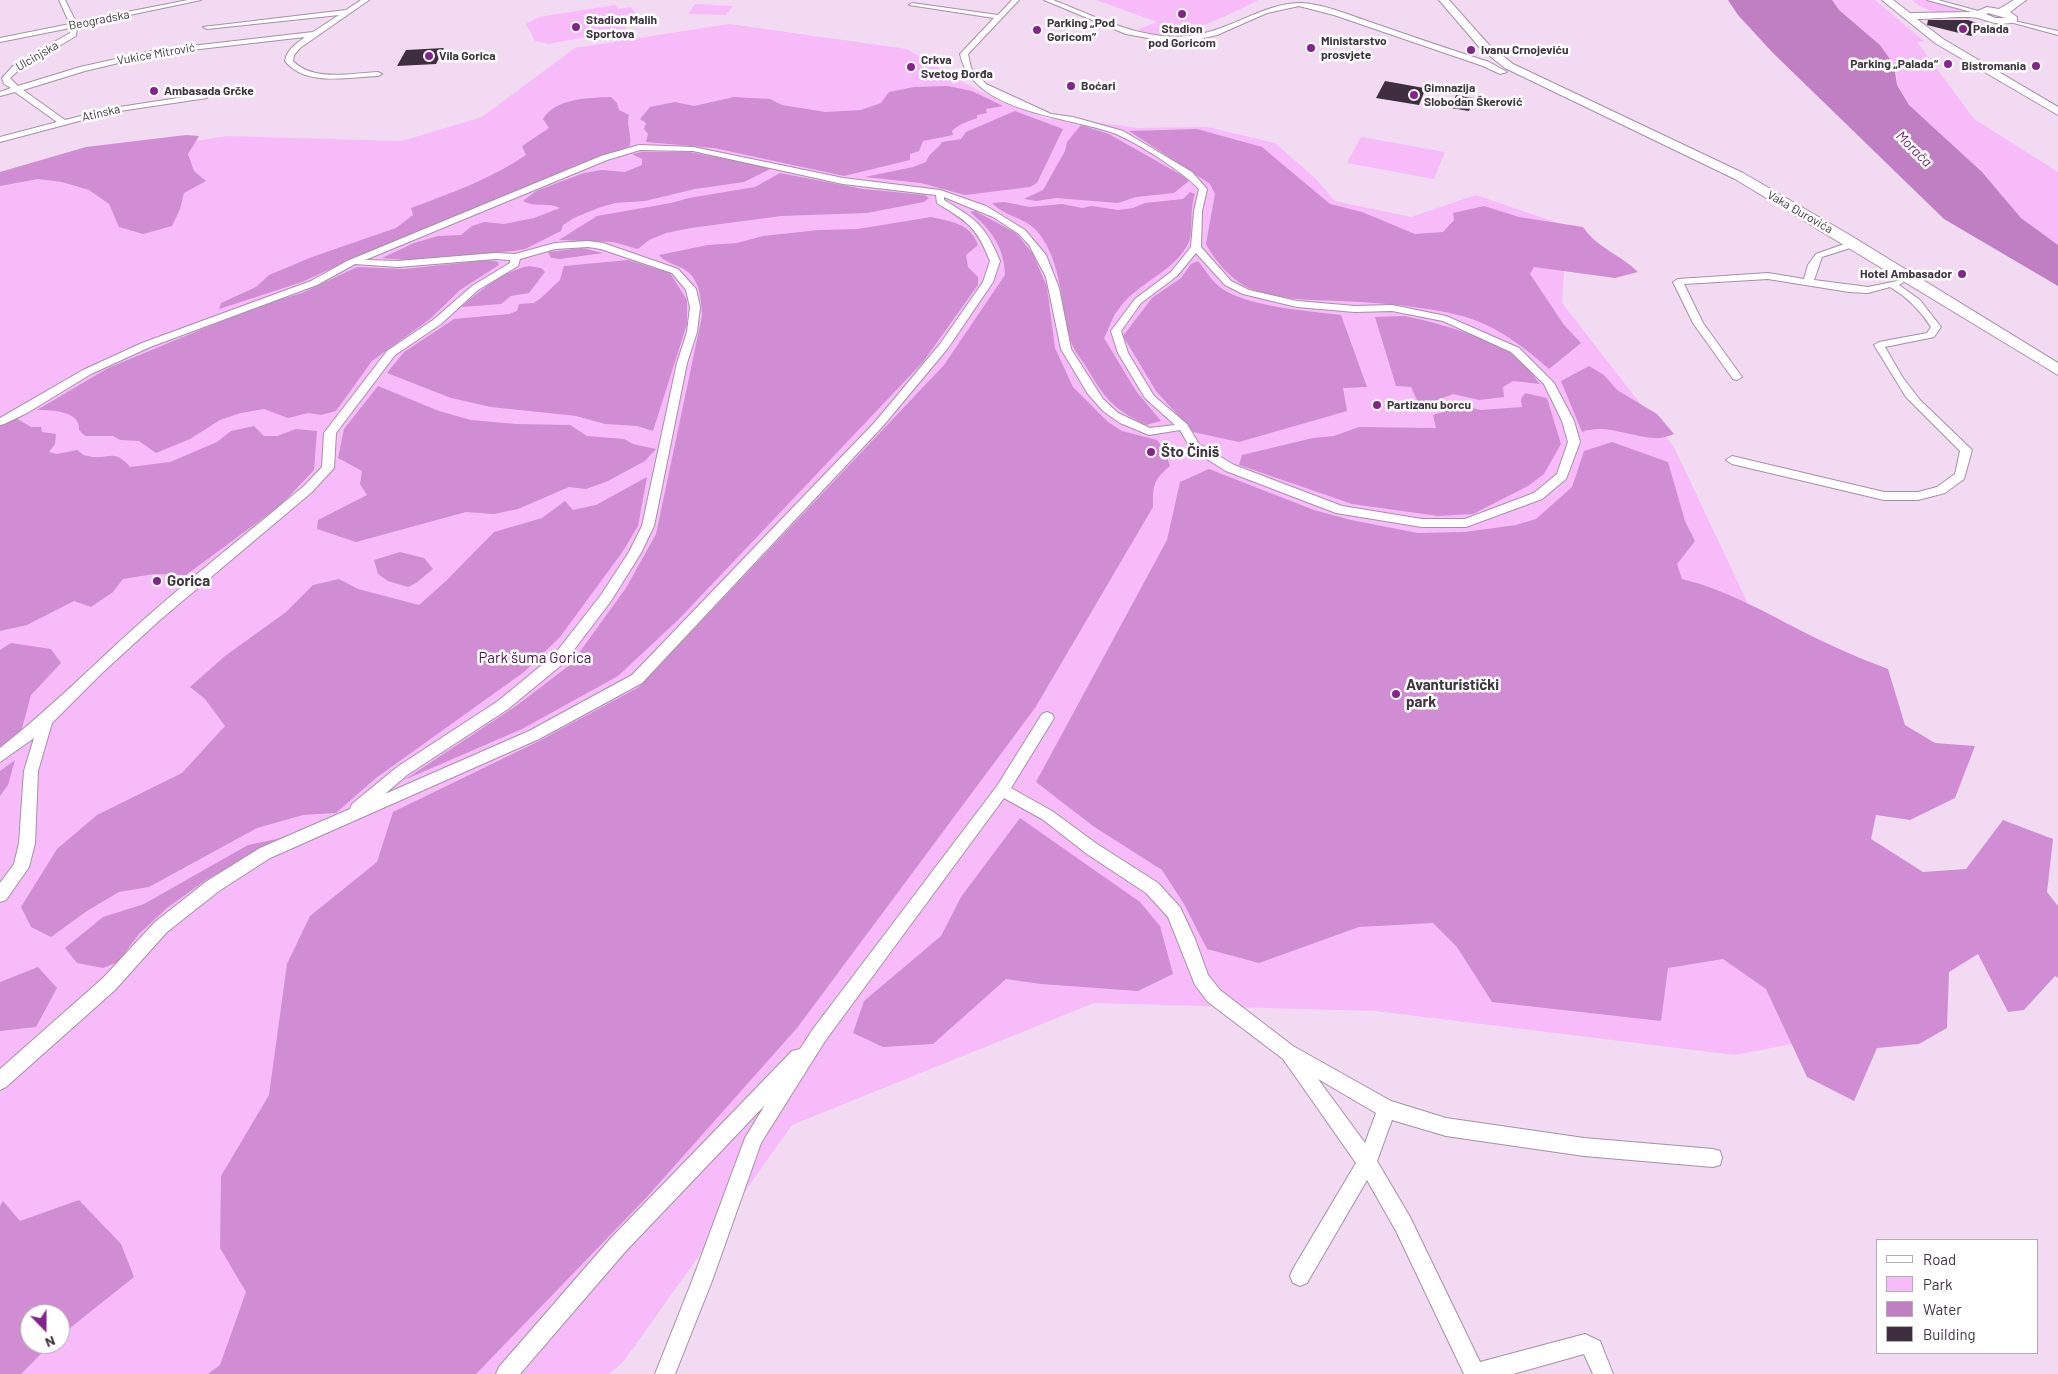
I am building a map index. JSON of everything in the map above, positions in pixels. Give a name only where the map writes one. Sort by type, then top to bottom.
[{"type":"street","points":[[62,0],[74,25]]},
{"type":"street","name":"Beogradska","points":[[0,40],[198,0]]},
{"type":"street","points":[[366,0],[346,12],[292,52],[289,60],[295,68],[320,75],[378,74]]},
{"type":"street","points":[[1016,0],[964,54],[967,68],[984,86],[1014,102],[1049,116],[1073,119],[1120,133],[1189,174],[1203,189],[1198,212],[1196,247],[1174,274],[1138,301],[1116,331],[1123,353],[1150,398],[1183,426],[1195,446],[1230,468],[1340,510],[1422,524],[1466,523],[1538,496],[1562,476],[1574,442],[1562,408],[1549,383],[1515,350],[1446,319],[1392,308],[1355,309],[1297,304],[1246,292],[1228,283],[1196,247]]},
{"type":"street","points":[[1047,0],[1136,36],[1160,40],[1205,36],[1272,10],[1320,1],[1325,8],[1336,13],[1464,56],[1503,72]]},
{"type":"street","points":[[1272,10],[1281,4],[1282,0],[1336,13]]},
{"type":"street","name":"Vaka Đurovića","points":[[1444,0],[1485,47],[1509,66],[1739,176],[1912,279],[2058,370]]},
{"type":"street","name":"Vaka Đurovića","points":[[1456,0],[1494,44],[1530,76]]},
{"type":"street","points":[[1887,0],[1956,51],[2058,112]]},
{"type":"street","points":[[1902,0],[1961,47],[2058,104]]},
{"type":"street","points":[[1930,0],[1980,14],[1993,21],[2012,21],[2058,33]]},
{"type":"street","points":[[2002,12],[2022,0]]},
{"type":"street","points":[[912,5],[1000,17]]},
{"type":"street","points":[[1907,16],[1980,14],[1988,10],[2002,12],[2013,17],[2012,21]]},
{"type":"street","points":[[207,27],[346,12]]},
{"type":"street","name":"Ulcinjska","points":[[62,122],[7,82],[9,73],[70,36],[74,30],[74,25]]},
{"type":"street","name":"Vukice Mitrović","points":[[0,94],[83,69],[156,52],[316,34]]},
{"type":"street","name":"Atinska","points":[[0,140],[62,122],[130,107],[204,96]]},
{"type":"street","points":[[0,422],[23,411],[87,372],[146,345],[314,283],[350,263],[604,158],[639,147],[693,149],[843,180],[940,194],[961,199],[995,215],[1020,229],[1041,255],[1055,288],[1065,348],[1084,382],[1098,401],[1122,421],[1149,432],[1183,426]]},
{"type":"street","points":[[0,1081],[109,984],[161,927],[213,886],[265,853],[534,735],[637,679],[879,424],[944,346],[988,282],[995,261],[985,236],[972,221],[940,200],[940,194]]},
{"type":"street","points":[[343,820],[402,771],[503,704],[559,659],[606,598],[636,553],[648,526],[682,363],[692,332],[695,307],[691,288],[675,271],[603,246],[588,244],[555,246],[515,257],[495,256],[398,264],[350,263]]},
{"type":"street","points":[[1808,283],[1816,257],[1820,253],[1847,246]]},
{"type":"street","points":[[0,756],[46,720],[97,669],[155,616],[308,489],[328,468],[330,433],[391,353],[437,322],[476,288],[515,264],[515,257]]},
{"type":"street","points":[[1737,377],[1698,323],[1678,282],[1768,276],[1849,289],[1868,290],[1912,279]]},
{"type":"street","points":[[1732,460],[1884,496],[1918,496],[1941,490],[1960,476],[1966,450],[1953,435],[1923,410],[1893,370],[1879,345],[1930,335],[1936,327],[1927,312],[1910,294],[1892,284]]},
{"type":"street","points":[[665,1374],[702,1281],[754,1138],[819,1035],[1002,790],[1047,718]]},
{"type":"street","points":[[0,895],[21,867],[27,843],[31,771],[46,720]]},
{"type":"street","points":[[1002,790],[1047,815],[1092,849],[1152,888],[1174,912],[1187,939],[1201,979],[1214,996],[1287,1052],[1387,1109],[1446,1127],[1584,1146],[1713,1158]]},
{"type":"street","points":[[506,1374],[618,1245],[819,1035]]},
{"type":"street","points":[[1287,1052],[1368,1162],[1402,1224],[1475,1374],[1585,1344],[1593,1348],[1603,1374]]},
{"type":"street","points":[[1300,1276],[1368,1162],[1387,1109]]},
{"type":"green space","name":"Stadion pod Goricom","points":[[1096,0],[1258,0],[1198,27],[1182,32],[1151,34],[1137,30],[1157,22]]},
{"type":"green space","points":[[1832,0],[1875,0],[1924,41],[1917,42],[1974,119],[2058,172],[2058,245],[2021,218],[1982,172],[1909,105],[1897,85],[1897,75],[1880,45],[1839,10]]},
{"type":"green space","points":[[1912,0],[1924,0],[1963,10],[1957,13],[1943,14],[1923,7]]},
{"type":"green space","points":[[695,4],[733,6],[726,15],[688,14]]},
{"type":"green space","name":"Stadion Malih Sportova","points":[[615,5],[618,9],[631,7],[640,21],[623,24],[627,29],[549,44],[535,41],[526,24],[539,17]]},
{"type":"green space","name":"Park šuma Gorica","points":[[729,24],[907,49],[966,84],[1006,104],[1050,119],[1073,119],[1137,128],[1207,127],[1275,143],[1315,178],[1335,201],[1411,217],[1476,195],[1567,226],[1562,303],[1674,447],[1814,744],[1852,1032],[1735,1055],[1375,1011],[1094,1003],[792,1125],[624,1361],[609,1374],[0,1374],[0,172],[227,136],[402,141],[482,117],[575,48]]},
{"type":"green space","points":[[948,86],[972,91],[1003,106],[986,109],[987,113],[977,115],[977,118],[964,123],[952,131],[953,135],[923,141],[919,151],[910,154],[910,160],[844,176],[714,148],[646,142],[648,134],[644,129],[646,123],[640,119],[650,107],[675,102],[694,106],[734,97],[770,99],[782,105],[825,112],[861,110],[881,103],[889,92],[914,87]]},
{"type":"green space","points":[[611,97],[617,103],[619,110],[629,115],[630,146],[363,254],[302,282],[219,309],[221,303],[256,287],[269,275],[312,257],[396,228],[413,215],[411,208],[470,185],[513,164],[526,155],[522,146],[549,128],[543,119],[556,107],[573,100]]},
{"type":"green space","points":[[1015,111],[1063,129],[1037,183],[1030,187],[965,195],[921,183],[865,177],[913,167],[926,162],[942,142],[961,139],[966,132]]},
{"type":"green space","points":[[1081,125],[1109,134],[1190,180],[1174,193],[1136,197],[1118,203],[1056,198],[1036,201],[1024,199],[1043,190],[1065,151],[1067,142]]},
{"type":"green space","points":[[1197,129],[1262,147],[1330,204],[1362,212],[1415,234],[1443,232],[1454,220],[1453,213],[1484,206],[1519,217],[1583,227],[1602,246],[1638,272],[1615,278],[1534,267],[1530,274],[1564,325],[1581,343],[1549,369],[1498,331],[1462,316],[1402,306],[1295,299],[1261,293],[1231,276],[1219,264],[1206,244],[1215,194],[1210,184],[1129,131]]},
{"type":"green space","points":[[186,135],[199,136],[188,154],[194,171],[206,181],[184,193],[180,209],[172,226],[143,234],[119,227],[109,204],[89,190],[62,182],[38,179],[0,186],[0,172],[86,147]]},
{"type":"green space","points":[[1361,137],[1445,152],[1434,179],[1347,163]]},
{"type":"green space","points":[[642,152],[690,152],[772,168],[744,182],[695,189],[645,201],[615,203],[598,208],[574,218],[563,225],[561,231],[525,249],[408,260],[382,258],[414,243],[438,236],[461,235],[472,226],[484,222],[504,224],[534,218],[560,208],[523,201],[536,191],[584,173],[602,170],[625,172],[642,165],[642,159],[632,154]]},
{"type":"green space","points":[[780,173],[863,189],[925,195],[929,198],[924,202],[867,213],[781,216],[691,228],[666,233],[649,240],[638,249],[613,242],[559,240],[597,216],[755,187]]},
{"type":"green space","points":[[1190,192],[1195,194],[1192,207],[1191,234],[1188,244],[1164,271],[1134,292],[1114,316],[1104,338],[1136,391],[1161,421],[1146,425],[1124,413],[1103,394],[1074,348],[1068,330],[1056,270],[1041,236],[1028,223],[1006,213],[992,203],[1004,202],[1030,207],[1062,204],[1082,208],[1092,206],[1118,210],[1133,208],[1145,203],[1183,199]]},
{"type":"green space","points":[[975,211],[1016,233],[1033,254],[1047,287],[1055,348],[1073,387],[1108,422],[1122,431],[1157,440],[1165,451],[1170,466],[1157,479],[1153,493],[1153,507],[1035,708],[797,1028],[646,1198],[476,1374],[208,1374],[220,1365],[246,1292],[220,1248],[221,1176],[269,1095],[287,964],[310,916],[377,862],[393,812],[539,741],[639,687],[944,365],[1005,275],[999,247],[990,232],[970,212]]},
{"type":"green space","points":[[931,217],[959,225],[970,232],[975,238],[978,245],[966,255],[968,267],[978,277],[978,285],[923,362],[678,620],[618,676],[522,729],[404,780],[516,706],[571,664],[626,588],[656,534],[702,316],[700,295],[692,276],[687,271],[666,261],[659,255],[708,245],[737,243],[763,236],[819,230],[858,229]]},
{"type":"green space","points":[[582,248],[603,253],[560,259],[551,258],[548,252]]},
{"type":"green space","points":[[488,260],[498,262],[499,265],[460,290],[430,319],[372,361],[336,411],[321,415],[308,413],[288,418],[264,409],[241,413],[220,420],[190,439],[156,453],[139,441],[120,440],[113,436],[85,436],[79,430],[78,424],[71,415],[57,411],[37,410],[108,368],[258,306],[302,293],[357,267],[404,269]]},
{"type":"green space","points":[[628,260],[670,273],[687,300],[687,324],[653,431],[637,426],[605,424],[576,416],[491,407],[451,398],[387,373],[404,352],[454,319],[509,314],[517,311],[519,304],[534,303],[560,280],[564,266]]},
{"type":"green space","points":[[1198,261],[1216,284],[1235,296],[1264,304],[1341,315],[1367,387],[1343,388],[1347,411],[1239,442],[1193,432],[1156,391],[1123,336],[1152,298],[1181,278],[1191,264]]},
{"type":"green space","points":[[529,266],[541,268],[545,272],[529,293],[511,296],[501,304],[461,307],[501,277],[519,268]]},
{"type":"green space","points":[[1405,316],[1465,332],[1496,345],[1520,360],[1540,384],[1513,381],[1503,387],[1504,397],[1479,400],[1453,394],[1420,407],[1411,387],[1396,386],[1375,317]]},
{"type":"green space","points":[[1589,366],[1604,375],[1617,390],[1657,414],[1674,434],[1657,438],[1600,429],[1582,432],[1561,381]]},
{"type":"green space","points":[[378,386],[439,411],[471,420],[516,424],[570,425],[587,436],[624,439],[633,444],[656,449],[645,461],[608,481],[586,489],[569,487],[518,509],[494,514],[466,512],[356,542],[317,529],[318,520],[367,495],[360,484],[362,471],[338,458],[344,429]]},
{"type":"green space","points":[[1525,393],[1547,398],[1561,444],[1544,474],[1528,486],[1473,514],[1438,516],[1352,504],[1239,465],[1242,455],[1313,438],[1334,436],[1359,427],[1436,428],[1433,415],[1462,406],[1481,410],[1522,407],[1521,399]]},
{"type":"green space","points":[[16,418],[31,427],[41,427],[42,432],[56,434],[55,444],[49,452],[57,454],[77,450],[87,456],[115,456],[130,467],[170,462],[217,442],[231,431],[254,426],[264,436],[277,436],[296,429],[317,431],[314,470],[281,505],[186,575],[154,574],[123,579],[113,592],[91,607],[74,601],[27,625],[0,631],[0,426]]},
{"type":"green space","points":[[1612,442],[1668,462],[1685,521],[1695,541],[1677,564],[1682,579],[1741,600],[1816,638],[1888,669],[1905,725],[1935,743],[1975,746],[1955,798],[1910,820],[1876,815],[1871,839],[1923,872],[1966,869],[2003,820],[2053,839],[2047,892],[2058,906],[2058,978],[2055,976],[2024,1010],[2008,1012],[1978,954],[1949,972],[1947,1028],[1919,1044],[1877,1048],[1854,1101],[1807,1077],[1766,989],[1723,959],[1668,968],[1661,1021],[1492,1002],[1457,947],[1433,923],[1359,927],[1259,963],[1207,949],[1184,904],[1162,870],[1093,826],[1036,782],[1167,540],[1180,482],[1209,469],[1314,510],[1351,520],[1418,533],[1465,532],[1516,525],[1536,519],[1572,487],[1584,451]]},
{"type":"green space","points":[[647,477],[638,526],[621,554],[560,637],[524,672],[376,778],[336,813],[303,815],[257,828],[149,887],[119,892],[87,911],[51,937],[31,927],[21,907],[57,849],[97,815],[182,773],[225,726],[205,699],[190,687],[225,656],[286,612],[313,585],[339,579],[358,589],[419,605],[446,581],[494,532],[542,518],[565,501],[573,510],[596,505]]},
{"type":"green space","points":[[400,552],[424,558],[433,569],[408,587],[388,581],[378,574],[374,560]]},
{"type":"green space","points":[[11,643],[51,649],[61,663],[31,695],[21,732],[0,747],[0,650]]},
{"type":"green space","points":[[15,760],[8,785],[0,796],[0,771]]},
{"type":"green space","points":[[1020,818],[1140,902],[1160,926],[1173,974],[1138,991],[1041,984],[1006,979],[933,1044],[883,1047],[853,1033],[864,1001],[941,936],[961,897]]},
{"type":"green space","points":[[286,837],[206,880],[167,908],[139,934],[118,962],[103,968],[77,963],[65,948],[103,917],[144,904],[248,845]]},
{"type":"green space","points":[[38,967],[57,988],[36,1027],[0,1031],[0,982]]},
{"type":"green space","points":[[79,1200],[121,1244],[134,1277],[70,1328],[70,1304],[20,1304],[20,1354],[41,1354],[21,1374],[0,1374],[0,1206],[3,1201],[20,1221]]},
{"type":"water","name":"Morača","points":[[1728,0],[1832,0],[1839,10],[1880,45],[1894,65],[1897,85],[1909,105],[1982,172],[2021,218],[2058,245],[2058,286],[1944,219],[1773,53],[1738,15]]},
{"type":"building","name":"Palada","points":[[1928,20],[1968,20],[1986,26],[1971,36],[1927,25]]},
{"type":"building","name":"Vila Gorica","points":[[444,48],[436,64],[397,66],[406,50]]},
{"type":"building","points":[[1385,81],[1424,88],[1423,90],[1425,90],[1419,105],[1376,98]]},
{"type":"building","points":[[1456,95],[1474,98],[1469,111],[1451,108]]},
{"type":"place","name":"Stadion pod Goricom","points":[[1182,14]]},
{"type":"place","name":"Stadion Malih Sportova","points":[[576,27]]},
{"type":"place","name":"Palada","points":[[1963,29]]},
{"type":"place","name":"Parking „Pod Goricom“","points":[[1037,30]]},
{"type":"place","name":"Ministarstvo prosvjete","points":[[1311,48]]},
{"type":"place","name":"Ivanu Crnojeviću","points":[[1471,50]]},
{"type":"place","name":"Vila Gorica","points":[[429,56]]},
{"type":"place","name":"Parking „Palada“","points":[[1948,64]]},
{"type":"place","name":"Bistromania","points":[[2036,66]]},
{"type":"place","name":"Crkva Svetog Đorđa","points":[[911,67]]},
{"type":"place","name":"Boćari","points":[[1071,86]]},
{"type":"place","name":"Ambasada Grčke","points":[[154,91]]},
{"type":"place","name":"Gimnazija Slobodan Škerović","points":[[1414,95]]},
{"type":"place","name":"Hotel Ambasador","points":[[1962,274]]},
{"type":"place","name":"Partizanu borcu","points":[[1377,405]]},
{"type":"place","name":"Što Činiš","points":[[1151,452]]},
{"type":"place","name":"Gorica","points":[[157,581]]},
{"type":"place","name":"Avanturistički park","points":[[1396,694]]}]
